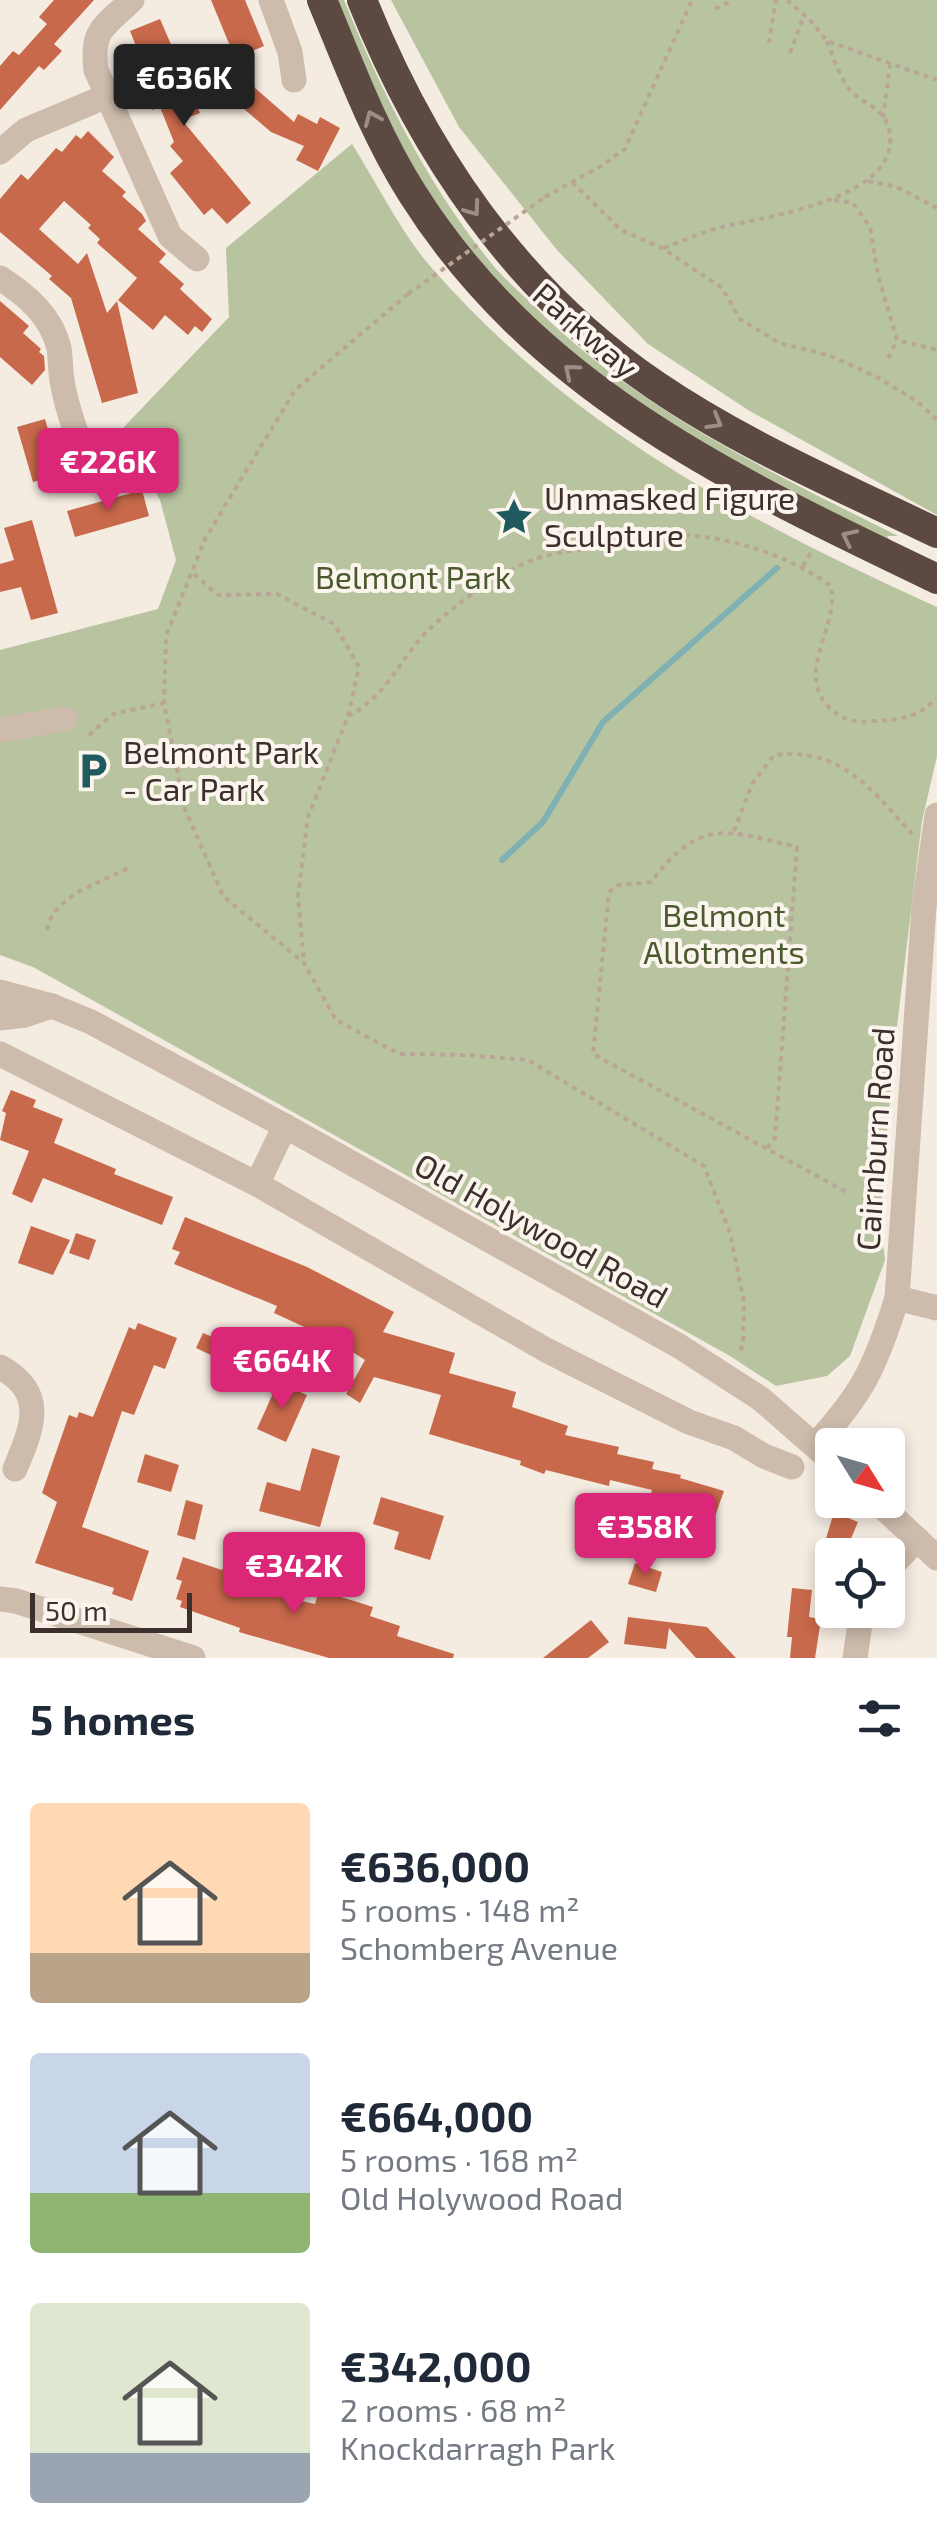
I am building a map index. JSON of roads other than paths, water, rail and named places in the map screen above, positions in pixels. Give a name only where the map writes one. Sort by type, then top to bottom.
[{"type":"highway","name":"Parkway","points":[[322,0],[378,132],[411,192],[442,236],[526,333],[583,381],[706,464],[937,579]]},
{"type":"highway","name":"Parkway","points":[[362,0],[386,62],[464,196],[497,242],[542,290],[616,357],[656,386],[764,450],[937,533]]},
{"type":"street","points":[[132,0],[102,29],[93,46],[96,70],[170,236],[197,259]]},
{"type":"street","points":[[271,0],[290,52],[294,80]]},
{"type":"street","points":[[0,152],[26,130],[107,96]]},
{"type":"street","points":[[0,278],[26,295],[46,320],[58,346],[66,398],[92,475]]},
{"type":"street","points":[[0,730],[65,720]]},
{"type":"street","name":"Cairnburn Road","points":[[839,1428],[878,1359],[897,1298],[930,854],[937,815]]},
{"type":"street","name":"Old Holywood Road","points":[[4,989],[92,1022],[286,1126],[726,1375],[815,1445]]},
{"type":"street","points":[[0,1018],[25,1016],[52,1006]]},
{"type":"street","points":[[0,1054],[257,1184],[546,1350],[689,1422],[734,1438],[792,1467]]},
{"type":"street","points":[[257,1184],[286,1126]]},
{"type":"street","points":[[897,1298],[937,1308]]},
{"type":"street","points":[[0,1367],[21,1382],[31,1401],[33,1416],[15,1469]]},
{"type":"street","points":[[734,1438],[761,1399]]},
{"type":"street","points":[[894,1518],[937,1558]]},
{"type":"street","points":[[905,1552],[917,1540]]},
{"type":"street","points":[[0,1599],[193,1658]]},
{"type":"street","points":[[855,1658],[859,1628]]},
{"type":"waterway","points":[[502,860],[543,822],[603,722],[777,568]]},
{"type":"place","name":"Unmasked Figure Sculpture","points":[[514,517]]},
{"type":"place","name":"Belmont Park - Car Park","points":[[93,771]]},
{"type":"park label","name":"Belmont Park","points":[[413,578]]},
{"type":"park label","name":"Belmont Allotments","points":[[724,934]]}]
